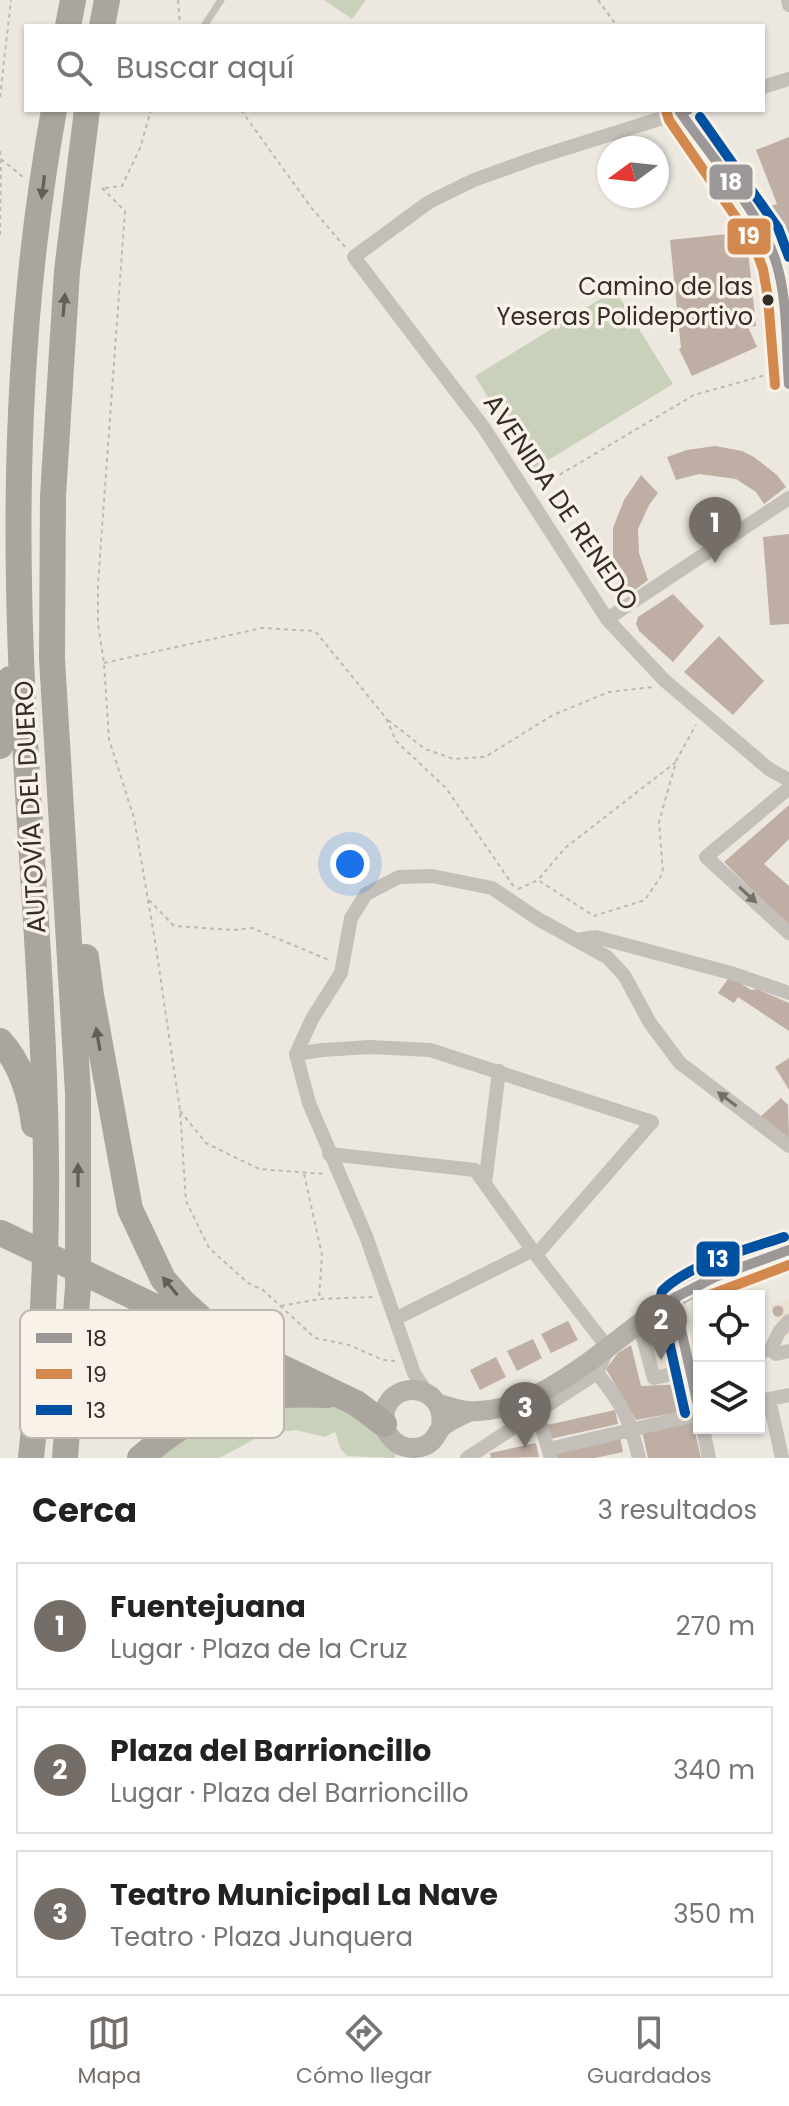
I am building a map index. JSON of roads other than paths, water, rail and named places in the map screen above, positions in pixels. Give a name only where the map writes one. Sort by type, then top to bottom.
[{"type":"highway","points":[[68,24],[73,0]]},
{"type":"highway","points":[[102,24],[107,0]]},
{"type":"highway","name":"AUTOVÍA DEL DUERO","points":[[42,1310],[46,1160],[19,583],[22,403],[33,267],[54,112]]},
{"type":"highway","name":"AUTOVÍA DEL DUERO","points":[[76,1310],[78,1093],[52,659],[53,496],[67,271],[87,112]]},
{"type":"highway","points":[[58,382],[62,662],[78,878],[91,995],[130,1209],[163,1279],[192,1310]]},
{"type":"highway","points":[[0,746],[9,699],[9,485],[22,403]]},
{"type":"highway","points":[[0,1041],[23,1079],[33,1114],[36,1148],[33,1310]]},
{"type":"highway","points":[[1,1232],[162,1310]]},
{"type":"highway","points":[[284,1369],[347,1399]]},
{"type":"highway","points":[[284,1396],[347,1399],[391,1406]]},
{"type":"highway","points":[[30,1438],[30,1458]]},
{"type":"highway","name":"AUTOVÍA DEL DUERO","points":[[30,1458],[32,1438]]},
{"type":"highway","name":"AUTOVÍA DEL DUERO","points":[[65,1458],[67,1438]]},
{"type":"highway","points":[[140,1458],[163,1438]]},
{"type":"street","points":[[765,86],[789,79]]},
{"type":"street","name":"AVENIDA DE RENEDO","points":[[681,112],[474,180],[429,202],[354,257],[484,428],[607,619],[664,680],[769,769],[789,780]]},
{"type":"street","points":[[685,112],[766,235],[777,265],[788,344],[789,384]]},
{"type":"street","points":[[607,619],[789,498]]},
{"type":"street","points":[[789,788],[706,857],[789,933]]},
{"type":"street","points":[[436,1441],[442,1419],[407,1359],[389,1296],[309,1103],[296,1054],[312,1019],[341,973],[351,918],[366,894],[399,877],[432,876],[492,888],[616,964],[650,1023],[680,1063],[789,1146]]},
{"type":"street","points":[[576,940],[596,937],[731,973],[789,993]]},
{"type":"street","points":[[296,1054],[370,1047],[430,1050],[652,1122],[534,1252],[397,1318]]},
{"type":"street","points":[[485,1184],[499,1071]]},
{"type":"street","points":[[329,1154],[475,1170],[608,1348]]},
{"type":"street","points":[[391,1406],[409,1390],[470,1411],[530,1397],[608,1348],[689,1289],[789,1250]]},
{"type":"street","points":[[674,1298],[693,1362]]},
{"type":"street","points":[[639,1323],[654,1378],[693,1369]]},
{"type":"street","points":[[784,1326],[765,1351],[776,1354],[789,1351]]},
{"type":"street","points":[[467,1458],[597,1373],[608,1348]]},
{"type":"street","points":[[407,1359],[391,1406],[394,1441],[414,1453],[436,1441],[470,1411]]},
{"type":"street","points":[[597,1373],[622,1405],[632,1429],[637,1458]]},
{"type":"street","points":[[765,1400],[789,1395]]},
{"type":"street","points":[[765,1403],[782,1458]]},
{"type":"street","points":[[537,1412],[550,1453],[693,1414]]},
{"type":"street","points":[[704,1434],[709,1458]]},
{"type":"lane","points":[[205,24],[221,0]]},
{"type":"place","name":"Camino de las Yeseras Polideportivo","points":[[768,300]]},
{"type":"place","name":"Fuentejuana","points":[[715,563]]},
{"type":"place","name":"Plaza del Barrioncillo","points":[[661,1360]]},
{"type":"place","name":"Teatro Municipal La Nave","points":[[525,1448]]}]
